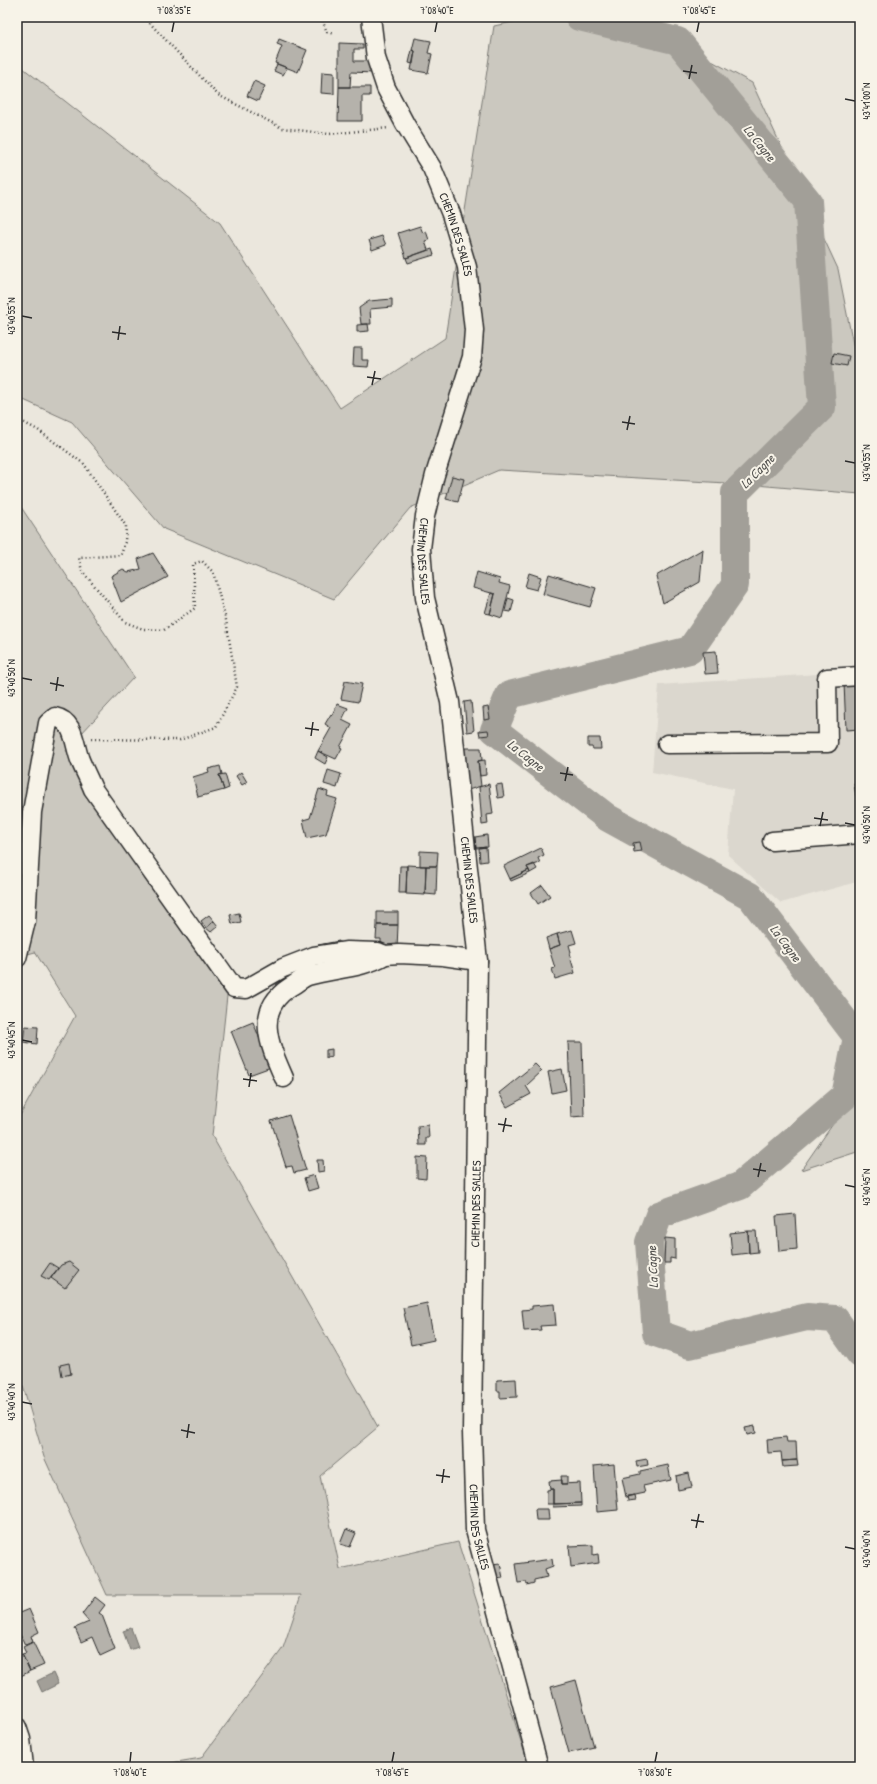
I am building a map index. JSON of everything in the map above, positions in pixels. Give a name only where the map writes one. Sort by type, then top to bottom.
[{"type":"street","name":"CHEMIN DES SALLES","points":[[371,17],[376,58],[386,88],[405,124],[432,168],[451,214],[467,267],[474,330],[472,357],[435,475],[425,516],[421,549],[425,598],[450,702],[478,961],[472,1432],[475,1530],[539,1767]]},
{"type":"street","points":[[667,744],[828,743],[827,678],[860,676]]},
{"type":"street","points":[[17,958],[26,921],[32,812],[48,722],[55,718],[62,719],[68,724],[75,739],[80,759],[93,789],[234,988],[246,989],[283,968],[314,956],[347,951],[378,952],[385,955],[399,954],[443,956],[478,961]]},
{"type":"street","points":[[772,841],[860,834]]},
{"type":"street","points":[[284,1078],[269,1044],[267,1022],[270,1011],[282,993],[307,976],[373,963],[385,955]]},
{"type":"street","points":[[17,1727],[21,1739],[24,1767]]},
{"type":"path","points":[[144,17],[218,95],[282,128],[329,134],[385,130],[405,124]]},
{"type":"path","points":[[321,17],[327,32],[334,34]]},
{"type":"path","points":[[17,419],[38,430],[84,464],[126,526],[125,542],[121,555],[79,558],[82,571],[125,622],[143,629],[164,630],[195,608],[193,564],[202,561],[212,572],[226,620],[237,687],[216,727],[180,740],[75,739]]},
{"type":"shaded area","points":[[536,17],[631,17],[752,83],[838,269],[860,379],[860,494],[744,484],[499,470],[410,508],[334,599],[164,529],[72,422],[17,397],[17,55],[23,68],[220,223],[340,408],[445,338],[494,26]]},
{"type":"shaded area","points":[[17,501],[134,677],[66,750],[140,872],[227,996],[212,1136],[378,1427],[320,1476],[340,1569],[458,1542],[529,1767],[147,1767],[201,1758],[283,1648],[301,1595],[107,1595],[44,1457],[17,1366],[17,1121],[75,1016],[35,952],[17,957]]},
{"type":"shaded area","points":[[860,671],[860,881],[781,903],[728,855],[733,789],[652,772],[659,685]]},
{"type":"shaded area","points":[[860,1085],[860,1151],[801,1170]]},
{"type":"shaded area","points":[[131,1628],[138,1647],[130,1650],[123,1631]]},
{"type":"shaded area","points":[[53,1673],[58,1684],[42,1692],[37,1681]]},
{"type":"building","points":[[415,38],[431,41],[428,53],[432,54],[428,73],[411,70],[415,51],[412,50]]},
{"type":"building","points":[[279,39],[307,50],[298,72],[275,63],[282,46],[277,44]]},
{"type":"building","points":[[339,43],[363,44],[363,49],[354,49],[354,61],[369,61],[373,73],[351,72],[350,87],[339,87]]},
{"type":"building","points":[[412,50],[415,51],[413,64],[409,63]]},
{"type":"building","points":[[277,64],[287,68],[283,75],[274,71]]},
{"type":"building","points":[[322,72],[334,73],[334,94],[321,93]]},
{"type":"building","points":[[254,81],[265,86],[258,101],[247,96]]},
{"type":"building","points":[[339,87],[370,87],[370,96],[362,96],[362,121],[338,121]]},
{"type":"building","points":[[420,226],[423,233],[426,231],[429,240],[425,241],[428,250],[406,258],[398,233]]},
{"type":"building","points":[[382,236],[386,245],[372,250],[369,240]]},
{"type":"building","points":[[432,249],[434,255],[408,263],[406,258]]},
{"type":"building","points":[[392,299],[392,307],[370,309],[371,324],[361,324],[359,308],[369,301]]},
{"type":"building","points":[[368,324],[369,331],[357,332],[357,325]]},
{"type":"building","points":[[354,348],[362,348],[362,360],[369,360],[368,367],[353,366]]},
{"type":"building","points":[[834,353],[849,356],[847,366],[832,363]]},
{"type":"building","points":[[452,476],[464,479],[458,502],[446,499]]},
{"type":"building","points":[[703,549],[700,582],[663,603],[656,576]]},
{"type":"building","points":[[153,553],[168,577],[121,602],[111,576],[123,569],[128,572],[141,569],[138,559]]},
{"type":"building","points":[[477,572],[500,579],[499,583],[510,586],[502,618],[490,614],[495,594],[473,588]]},
{"type":"building","points":[[529,573],[541,577],[537,590],[525,587]]},
{"type":"building","points":[[549,574],[596,588],[590,607],[543,594]]},
{"type":"building","points":[[491,593],[495,594],[490,614],[485,613]]},
{"type":"building","points":[[508,598],[514,600],[511,612],[505,611]]},
{"type":"building","points":[[716,651],[718,673],[705,674],[703,652]]},
{"type":"building","points":[[345,681],[362,684],[358,702],[341,699]]},
{"type":"building","points":[[860,682],[860,729],[846,730],[844,683]]},
{"type":"building","points":[[471,701],[474,731],[467,732],[464,702]]},
{"type":"building","points":[[337,704],[348,708],[342,720],[352,725],[340,747],[342,748],[336,759],[318,751],[331,728],[325,724],[331,714],[332,715]]},
{"type":"building","points":[[488,707],[490,719],[484,720],[483,708]]},
{"type":"building","points":[[488,730],[489,735],[480,736],[479,731]]},
{"type":"building","points":[[588,738],[600,738],[601,749],[593,749],[592,747],[588,747]]},
{"type":"building","points":[[464,748],[481,748],[482,760],[478,761],[481,786],[468,790]]},
{"type":"building","points":[[318,751],[328,757],[325,764],[315,758]]},
{"type":"building","points":[[485,760],[486,775],[480,776],[478,761]]},
{"type":"building","points":[[220,766],[222,774],[219,775],[224,790],[198,797],[193,777],[209,772],[208,769]]},
{"type":"building","points":[[328,770],[341,774],[337,788],[324,784]]},
{"type":"building","points":[[241,772],[247,782],[242,785],[236,776]]},
{"type":"building","points":[[225,774],[229,788],[224,790],[219,775]]},
{"type":"building","points":[[860,783],[860,795],[856,796],[854,784]]},
{"type":"building","points":[[489,784],[493,814],[487,815],[488,824],[482,825],[479,787]]},
{"type":"building","points":[[502,784],[504,797],[498,798],[496,785]]},
{"type":"building","points":[[319,789],[328,792],[327,796],[337,799],[326,834],[307,838],[303,820],[310,818]]},
{"type":"building","points":[[487,835],[488,847],[476,848],[475,837]]},
{"type":"building","points":[[640,842],[642,851],[634,852],[633,843]]},
{"type":"building","points":[[486,847],[487,861],[480,862],[479,848]]},
{"type":"building","points":[[541,848],[544,855],[538,858],[540,863],[527,867],[529,870],[510,879],[504,866]]},
{"type":"building","points":[[420,851],[438,852],[437,866],[420,866]]},
{"type":"building","points":[[534,864],[537,869],[530,873],[527,867]]},
{"type":"building","points":[[407,865],[426,866],[425,895],[406,894]]},
{"type":"building","points":[[400,866],[407,866],[406,893],[399,893]]},
{"type":"building","points":[[426,866],[437,866],[436,895],[425,894]]},
{"type":"building","points":[[529,870],[530,873],[511,881],[510,879]]},
{"type":"building","points":[[542,885],[550,896],[538,904],[531,893]]},
{"type":"building","points":[[377,912],[398,912],[398,925],[377,925]]},
{"type":"building","points":[[239,913],[241,922],[232,924],[230,915]]},
{"type":"building","points":[[209,915],[214,921],[206,928],[201,921]]},
{"type":"building","points":[[214,921],[218,926],[211,932],[206,928]]},
{"type":"building","points":[[377,925],[398,925],[397,949],[381,948],[381,939],[376,939]]},
{"type":"building","points":[[572,930],[576,943],[569,945],[571,952],[569,953],[575,973],[555,979],[552,969],[555,968],[549,949],[560,945],[557,934]]},
{"type":"building","points":[[557,934],[560,945],[549,949],[546,938]]},
{"type":"building","points":[[339,941],[340,946],[319,950],[318,945]]},
{"type":"building","points":[[253,1022],[271,1067],[249,1075],[231,1031]]},
{"type":"building","points":[[25,1026],[38,1027],[37,1044],[23,1042]]},
{"type":"building","points":[[568,1042],[582,1042],[584,1116],[571,1117]]},
{"type":"building","points":[[332,1049],[332,1057],[326,1058],[326,1050]]},
{"type":"building","points":[[535,1064],[542,1071],[526,1086],[531,1094],[507,1107],[499,1093]]},
{"type":"building","points":[[562,1069],[566,1090],[552,1093],[548,1072]]},
{"type":"building","points":[[289,1115],[306,1170],[294,1173],[292,1166],[286,1167],[271,1121]]},
{"type":"building","points":[[428,1125],[429,1138],[426,1138],[426,1145],[419,1145],[418,1126]]},
{"type":"building","points":[[417,1157],[427,1158],[426,1179],[417,1178]]},
{"type":"building","points":[[317,1160],[323,1160],[324,1171],[318,1172]]},
{"type":"building","points":[[314,1175],[318,1188],[308,1191],[304,1178]]},
{"type":"building","points":[[795,1214],[797,1249],[779,1251],[776,1216]]},
{"type":"building","points":[[748,1231],[756,1231],[758,1252],[749,1253]]},
{"type":"building","points":[[748,1231],[749,1253],[732,1255],[730,1233]]},
{"type":"building","points":[[665,1238],[675,1239],[675,1259],[670,1258],[670,1263],[664,1263]]},
{"type":"building","points":[[69,1262],[79,1270],[65,1288],[51,1278],[61,1265]]},
{"type":"building","points":[[50,1263],[58,1268],[49,1280],[41,1276]]},
{"type":"building","points":[[427,1303],[434,1340],[411,1345],[403,1308]]},
{"type":"building","points":[[554,1304],[556,1325],[540,1326],[541,1330],[524,1331],[522,1310],[532,1309],[532,1306]]},
{"type":"building","points":[[69,1363],[71,1374],[62,1376],[60,1365]]},
{"type":"building","points":[[516,1379],[517,1397],[500,1398],[500,1391],[497,1391],[497,1380]]},
{"type":"building","points":[[755,1426],[756,1433],[747,1435],[745,1428]]},
{"type":"building","points":[[786,1437],[787,1442],[796,1442],[797,1460],[782,1461],[781,1452],[768,1453],[767,1439]]},
{"type":"building","points":[[647,1459],[648,1465],[637,1467],[636,1461]]},
{"type":"building","points":[[797,1460],[798,1466],[783,1467],[782,1461]]},
{"type":"building","points":[[614,1464],[618,1510],[597,1512],[594,1466]]},
{"type":"building","points":[[668,1465],[671,1480],[643,1486],[645,1493],[626,1497],[622,1478],[640,1474],[640,1471]]},
{"type":"building","points":[[689,1473],[692,1487],[678,1490],[676,1476]]},
{"type":"building","points":[[561,1476],[567,1476],[567,1484],[562,1484]]},
{"type":"building","points":[[562,1480],[562,1484],[580,1483],[581,1503],[553,1504],[553,1489],[550,1489],[549,1481]]},
{"type":"building","points":[[553,1489],[553,1504],[547,1504],[547,1490]]},
{"type":"building","points":[[635,1495],[636,1500],[628,1501],[627,1496]]},
{"type":"building","points":[[581,1503],[581,1506],[553,1507],[553,1504]]},
{"type":"building","points":[[535,1509],[548,1509],[549,1520],[536,1520]]},
{"type":"building","points":[[346,1529],[356,1533],[350,1547],[340,1544]]},
{"type":"building","points":[[593,1545],[593,1555],[598,1554],[599,1563],[571,1567],[569,1546]]},
{"type":"building","points":[[552,1559],[553,1566],[545,1569],[547,1577],[534,1580],[534,1583],[527,1585],[526,1582],[518,1583],[515,1564]]},
{"type":"building","points":[[500,1563],[503,1578],[495,1579],[492,1564]]},
{"type":"building","points":[[95,1597],[105,1605],[99,1613],[102,1615],[115,1649],[100,1656],[92,1637],[81,1642],[75,1628],[89,1622],[82,1614]]},
{"type":"building","points":[[29,1609],[39,1632],[31,1636],[33,1642],[25,1645],[17,1628],[17,1614]]},
{"type":"building","points":[[33,1642],[44,1665],[30,1671],[22,1654],[26,1653],[23,1647]]},
{"type":"building","points":[[22,1654],[30,1671],[21,1676],[17,1668],[17,1657]]},
{"type":"building","points":[[576,1680],[594,1747],[569,1753],[551,1687]]},
{"type":"waterway","name":"La Cagne","points":[[579,17],[678,41],[808,201],[822,407],[735,493],[735,585],[690,650],[509,695],[494,730],[608,818],[750,896],[857,1037],[845,1096],[740,1186],[659,1215],[649,1242],[656,1333],[690,1345],[807,1317],[835,1319],[860,1354]]}]
